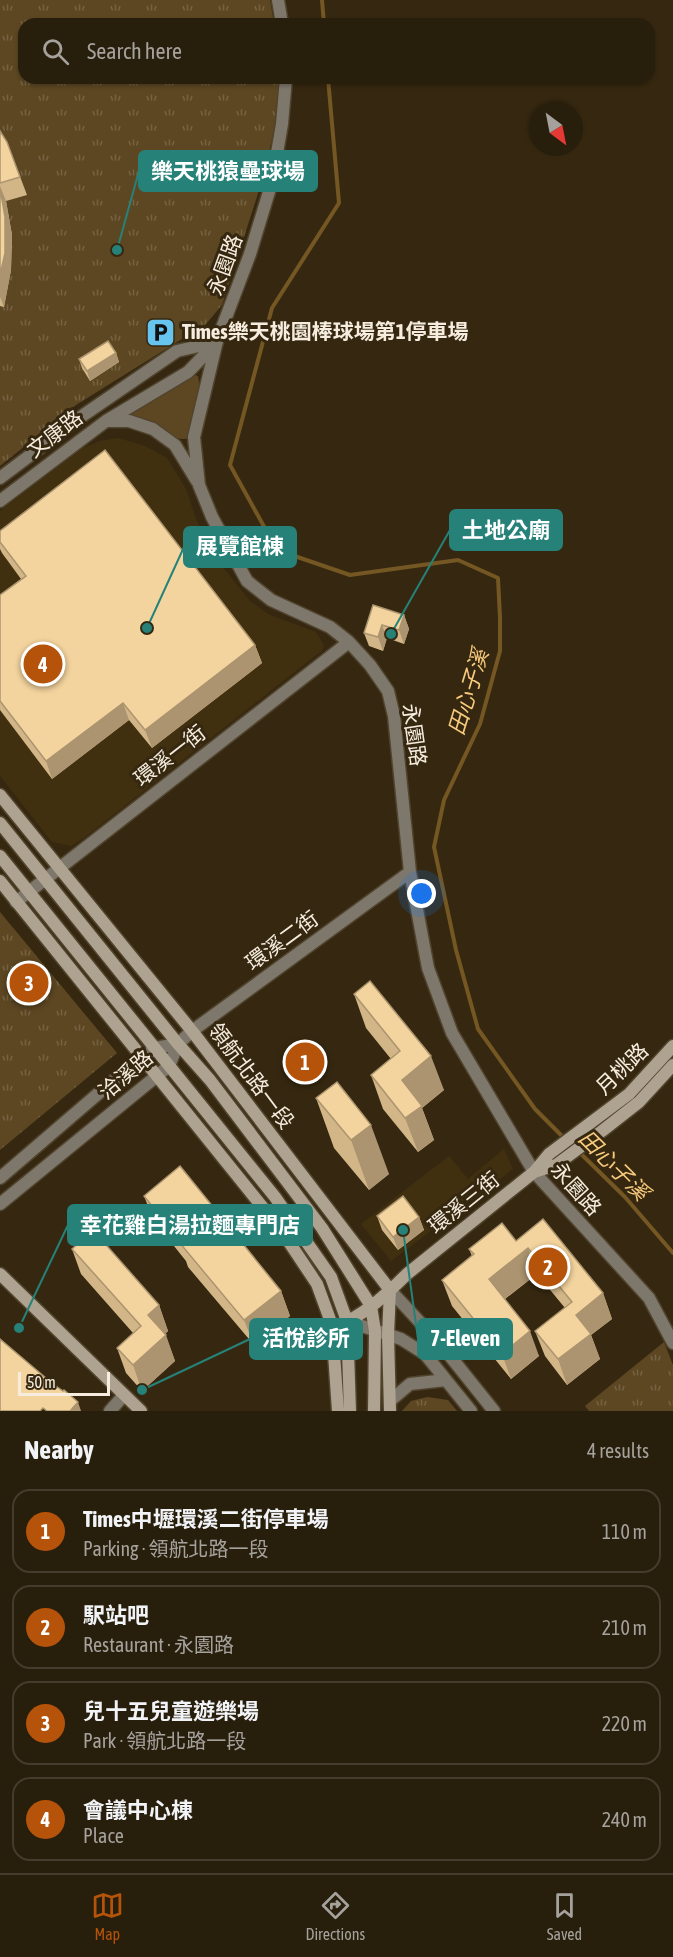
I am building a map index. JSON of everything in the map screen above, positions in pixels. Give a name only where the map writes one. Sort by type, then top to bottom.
[{"type":"street","points":[[278,0],[281,18]]},
{"type":"street","name":"永園路","points":[[285,84],[282,124],[272,182],[250,254],[217,341],[194,437],[199,485],[212,518],[247,581],[271,600],[330,627],[349,642],[370,665],[388,691],[394,716],[410,872],[428,968],[452,1033],[534,1172],[649,1298],[673,1343]]},
{"type":"street","name":"文康路","points":[[0,478],[85,414],[177,351],[217,341]]},
{"type":"street","name":"文康路","points":[[0,501],[105,421],[188,372],[217,341]]},
{"type":"street","name":"文康路","points":[[85,414],[105,421],[129,421],[153,429],[175,445],[199,485]]},
{"type":"street","name":"環溪一街","points":[[16,902],[349,642]]},
{"type":"street","name":"領航北路一段","points":[[0,795],[192,1031],[390,1290]]},
{"type":"street","name":"領航北路一段","points":[[0,823],[178,1044],[210,1080],[322,1228],[371,1306],[375,1331],[374,1411]]},
{"type":"street","points":[[0,856],[275,1197],[331,1277],[347,1321],[350,1411]]},
{"type":"street","name":"環溪二街","points":[[178,1044],[192,1031],[410,872]]},
{"type":"street","points":[[0,881],[281,1230],[317,1284],[332,1325],[338,1411]]},
{"type":"street","name":"洽溪路","points":[[0,1178],[155,1048],[178,1044]]},
{"type":"street","name":"洽溪路","points":[[0,1204],[169,1066],[178,1044]]},
{"type":"street","name":"月桃路","points":[[534,1172],[549,1154],[629,1094],[673,1046]]},
{"type":"street","name":"月桃路","points":[[534,1172],[556,1166],[602,1131],[639,1102],[673,1065]]},
{"type":"street","name":"環溪三街","points":[[332,1325],[347,1321],[371,1306],[407,1274],[534,1172]]},
{"type":"street","points":[[0,1274],[141,1411]]},
{"type":"street","points":[[390,1290],[388,1335],[390,1406]]},
{"type":"street","points":[[390,1290],[442,1346],[494,1411]]},
{"type":"street","points":[[347,1321],[401,1339],[425,1354],[471,1411]]},
{"type":"street","points":[[390,1406],[410,1384],[446,1380]]},
{"type":"street","points":[[110,1411],[124,1395]]},
{"type":"shaded area","points":[[118,438],[145,446],[167,458],[186,489],[196,519],[209,546],[250,601],[270,615],[316,632],[324,645],[322,651],[71,846],[52,842],[0,776],[0,511],[83,448],[100,441]]},
{"type":"shaded area","points":[[504,1149],[513,1169],[391,1261],[361,1224],[449,1156],[468,1179]]},
{"type":"green space","points":[[0,0],[270,0],[273,18],[18,18],[18,84],[280,84],[278,111],[264,175],[222,305],[206,324],[76,405],[0,466]]},
{"type":"green space","points":[[188,373],[198,376],[199,391],[196,416],[189,438],[176,438],[168,435],[131,414],[132,406]]},
{"type":"green space","points":[[0,912],[117,1053],[0,1150]]},
{"type":"green space","points":[[664,1342],[673,1365],[673,1411],[589,1411],[585,1406]]},
{"type":"green space","points":[[427,1397],[448,1400],[457,1411],[402,1411],[411,1401]]},
{"type":"building","points":[[0,131],[7,142],[20,177],[0,183]]},
{"type":"building","points":[[0,188],[5,217],[5,253],[0,275]]},
{"type":"building","points":[[108,341],[116,353],[87,371],[79,359]]},
{"type":"building","points":[[105,450],[255,645],[145,730],[123,703],[46,761],[0,701],[0,595],[26,576],[0,542],[0,531]]},
{"type":"building","points":[[373,605],[404,615],[399,630],[382,625],[378,637],[364,633]]},
{"type":"building","points":[[370,981],[431,1056],[402,1080],[422,1106],[405,1118],[371,1075],[400,1051],[354,994]]},
{"type":"building","points":[[337,1082],[371,1125],[351,1140],[316,1098]]},
{"type":"building","points":[[180,1166],[281,1291],[244,1320],[144,1196]]},
{"type":"building","points":[[403,1196],[419,1217],[393,1237],[377,1216]]},
{"type":"building","points":[[543,1219],[603,1293],[576,1315],[591,1334],[558,1359],[535,1331],[572,1302],[528,1248],[489,1279],[530,1331],[502,1354],[442,1280],[474,1254],[469,1249],[502,1223],[516,1241]]},
{"type":"building","points":[[93,1230],[159,1305],[148,1315],[166,1335],[133,1365],[117,1348],[141,1326],[72,1249]]},
{"type":"building","points":[[0,1339],[78,1402],[70,1411],[47,1411],[43,1408],[40,1411],[0,1411]]},
{"type":"waterway","name":"田心子溪","points":[[322,0],[324,18]]},
{"type":"waterway","name":"田心子溪","points":[[329,84],[339,203],[272,308],[230,465],[277,550],[350,575],[458,560],[498,578],[500,651],[480,724],[444,800],[434,847],[456,950],[478,1029],[535,1109],[566,1140]]},
{"type":"waterway","name":"田心子溪","points":[[578,1151],[625,1197],[673,1253]]},
{"type":"place","name":"樂天桃猿壘球場","points":[[117,250]]},
{"type":"place","name":"Times樂天桃園棒球場第1停車場","points":[[161,332]]},
{"type":"place","name":"展覽館棟","points":[[147,628]]},
{"type":"place","name":"土地公廟","points":[[391,634]]},
{"type":"place","name":"會議中心棟","points":[[43,664]]},
{"type":"place","name":"兒十五兒童遊樂場","points":[[29,983]]},
{"type":"place","name":"Times中壢環溪二街停車場","points":[[305,1062]]},
{"type":"place","name":"7-Eleven","points":[[403,1230]]},
{"type":"place","name":"駅站吧","points":[[548,1267]]},
{"type":"place","name":"幸花雞白湯拉麵專門店","points":[[19,1328]]},
{"type":"place","name":"活悅診所","points":[[142,1390]]}]
